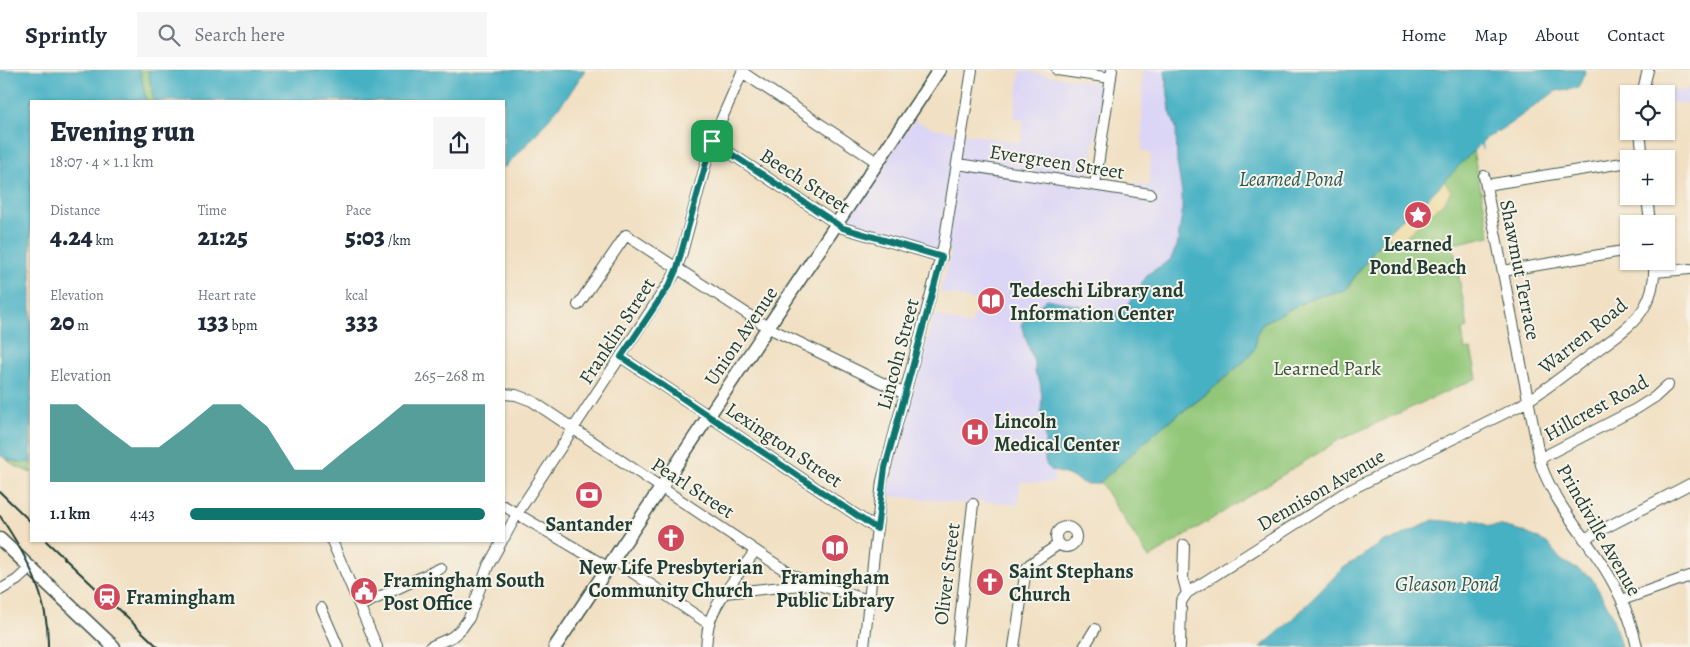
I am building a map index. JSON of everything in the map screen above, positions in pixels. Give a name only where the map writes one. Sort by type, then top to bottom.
[{"type":"main road","name":"Union Avenue","points":[[555,647],[769,328],[938,70]]},
{"type":"main road","points":[[0,539],[114,647]]},
{"type":"street","name":"Lincoln Street","points":[[864,647],[882,481],[942,257],[972,70]]},
{"type":"street","points":[[1057,70],[1112,74],[1095,185]]},
{"type":"street","points":[[1644,85],[1648,70]]},
{"type":"street","points":[[743,71],[877,162]]},
{"type":"street","name":"Franklin Street","points":[[505,536],[517,514],[670,284],[677,268],[712,141],[743,71]]},
{"type":"street","name":"Beech Street","points":[[712,141],[837,224],[851,231],[942,257]]},
{"type":"street","name":"Shawmut Terrace","points":[[1528,400],[1485,181],[1620,163]]},
{"type":"street","name":"Evergreen Street","points":[[958,164],[1150,194]]},
{"type":"street","points":[[578,305],[626,235],[769,328],[905,394]]},
{"type":"street","points":[[1503,271],[1620,252]]},
{"type":"street","points":[[1675,268],[1690,269]]},
{"type":"street","name":"Warren Road","points":[[1528,400],[1634,320],[1648,300],[1653,270]]},
{"type":"street","name":"Lexington Street","points":[[621,357],[877,529]]},
{"type":"street","name":"Hillcrest Road","points":[[1539,459],[1636,409],[1655,397],[1668,385]]},
{"type":"street","name":"Pearl Street","points":[[505,394],[523,397],[792,575],[811,584],[868,600]]},
{"type":"street","name":"Prindiville Avenue","points":[[1528,400],[1539,459],[1544,472],[1561,503],[1605,568],[1622,600],[1637,647]]},
{"type":"street","name":"Dennison Avenue","points":[[1187,592],[1344,493],[1528,400]]},
{"type":"street","points":[[1584,539],[1690,484]]},
{"type":"street","name":"Oliver Street","points":[[956,647],[973,504]]},
{"type":"street","points":[[505,507],[672,599],[709,624]]},
{"type":"street","points":[[332,542],[377,647]]},
{"type":"street","points":[[430,647],[452,637],[469,618],[488,566],[501,542]]},
{"type":"street","points":[[1014,647],[1026,569],[1030,564],[1059,544]]},
{"type":"street","points":[[1180,647],[1180,602],[1187,592],[1183,578],[1184,545]]},
{"type":"street","points":[[706,647],[709,624],[713,614],[725,593],[756,551]]},
{"type":"street","points":[[0,590],[18,580],[30,568]]},
{"type":"street","points":[[360,606],[441,568]]},
{"type":"street","points":[[1622,600],[1690,576]]},
{"type":"street","points":[[725,593],[811,584]]},
{"type":"street","points":[[321,608],[338,647]]},
{"type":"street","points":[[1084,647],[1095,629]]},
{"type":"shaded area","points":[[1142,70],[1165,70],[1168,83],[1170,111],[1176,128],[1177,162],[1182,193],[1182,214],[1177,246],[1170,260],[1148,274],[1133,300],[1118,312],[1113,314],[1049,299],[1042,302],[1022,322],[1021,325],[1035,365],[1035,373],[1040,382],[1049,450],[1055,474],[1054,483],[1020,482],[1018,505],[978,501],[966,504],[889,496],[892,472],[934,315],[971,325],[978,301],[940,292],[951,253],[854,226],[851,223],[850,216],[914,120],[933,128],[1021,143],[1023,120],[1014,118],[1020,71],[1101,85],[1103,88],[1089,177],[1149,186],[1151,153],[1142,151]]},
{"type":"shaded area","points":[[1690,86],[1690,104],[1675,103],[1675,90],[1684,91]]},
{"type":"green space","points":[[140,70],[148,70],[154,100],[146,100]]},
{"type":"green space","name":"Learned Park","points":[[1473,151],[1490,236],[1453,244],[1468,328],[1462,330],[1465,350],[1471,349],[1477,378],[1339,440],[1149,558],[1100,482],[1164,425],[1226,378],[1253,352],[1256,335],[1263,323],[1314,297],[1340,292],[1348,287],[1385,235],[1437,189]]},
{"type":"green space","points":[[7,460],[23,463],[30,462],[30,473],[13,465]]},
{"type":"sand","name":"Learned Pond Beach","points":[[1444,181],[1451,191],[1443,203],[1394,247],[1389,237],[1385,235]]},
{"type":"water","points":[[0,70],[140,70],[146,100],[30,100],[30,462],[19,462],[0,455]]},
{"type":"water","points":[[148,70],[585,70],[568,96],[505,167],[505,100],[154,100]]},
{"type":"water","name":"Learned Pond","points":[[1165,70],[1586,70],[1578,88],[1556,91],[1504,128],[1485,139],[1428,198],[1408,213],[1385,235],[1345,290],[1314,297],[1263,323],[1256,335],[1255,348],[1248,358],[1202,397],[1164,425],[1100,482],[1097,484],[1085,484],[1068,475],[1051,470],[1047,466],[1040,382],[1035,373],[1035,365],[1021,325],[1026,317],[1047,299],[1114,314],[1129,304],[1148,274],[1170,260],[1177,246],[1182,214],[1182,193],[1177,162],[1176,128],[1170,111]]},
{"type":"water","name":"Gleason Pond","points":[[1433,520],[1456,522],[1474,520],[1489,526],[1502,526],[1522,531],[1547,543],[1561,560],[1591,577],[1611,612],[1621,647],[1261,647],[1290,622],[1342,569],[1385,541],[1391,541]]},
{"type":"waterway","points":[[1481,142],[1483,149]]},
{"type":"railway","points":[[0,492],[30,521]]},
{"type":"railway","points":[[0,516],[19,546],[35,578],[45,611],[48,647]]},
{"type":"railway","points":[[47,542],[158,647]]},
{"type":"place","name":"Learned Pond Beach","points":[[1418,215]]},
{"type":"place","name":"Tedeschi Library and Information Center","points":[[991,301]]},
{"type":"place","name":"Lincoln Medical Center","points":[[975,432]]},
{"type":"place","name":"Santander","points":[[589,495]]},
{"type":"place","name":"New Life Presbyterian Community Church","points":[[671,538]]},
{"type":"place","name":"Framingham Public Library","points":[[835,548]]},
{"type":"place","name":"Saint Stephans Church","points":[[990,582]]},
{"type":"place","name":"Framingham South Post Office","points":[[364,591]]},
{"type":"place","name":"Framingham","points":[[107,597]]},
{"type":"route","points":[[712,141],[843,228],[942,257],[885,468],[877,529],[621,357],[670,284],[677,268],[712,141]]}]
